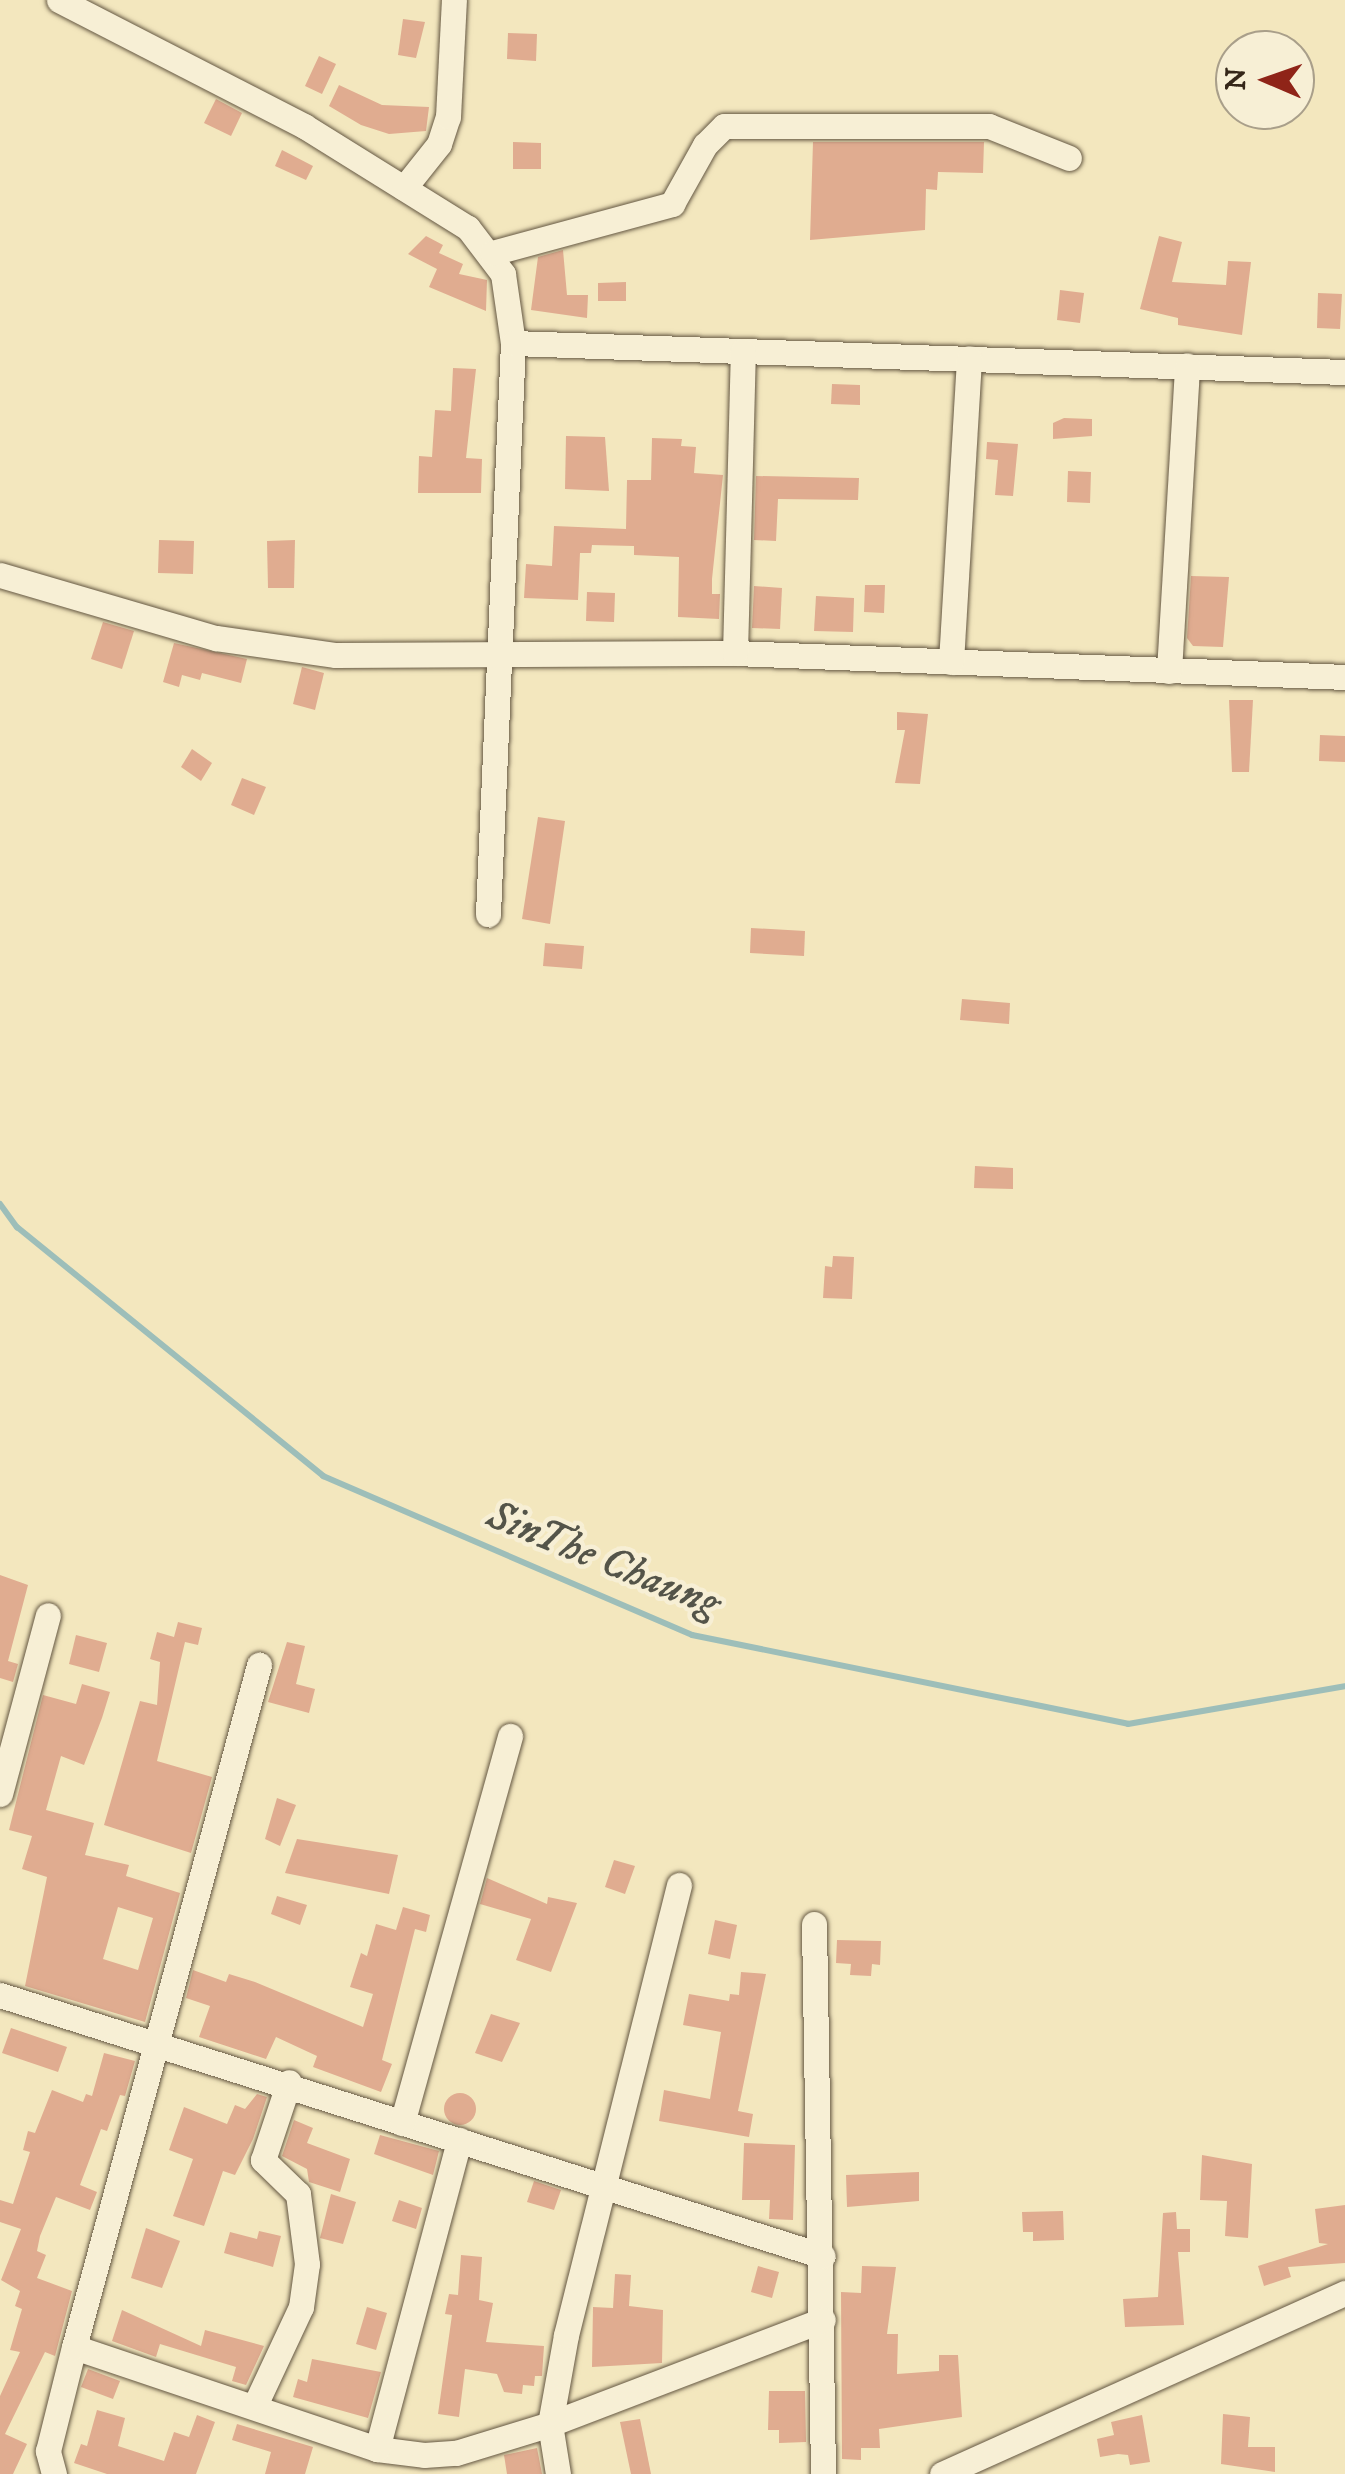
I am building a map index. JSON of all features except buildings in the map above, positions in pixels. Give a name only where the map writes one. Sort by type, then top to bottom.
[{"type":"street","points":[[59,0],[304,126],[468,228],[492,253],[503,274],[513,343],[488,914]]},
{"type":"street","points":[[404,188],[439,144],[448,117],[454,0]]},
{"type":"street","points":[[492,253],[672,204],[705,145],[724,126],[989,126],[1069,158]]},
{"type":"street","points":[[513,343],[1345,372]]},
{"type":"street","points":[[735,653],[743,351]]},
{"type":"street","points":[[951,662],[969,359]]},
{"type":"street","points":[[1170,670],[1187,366]]},
{"type":"street","points":[[0,575],[125,615],[296,652],[498,656],[735,653],[1345,678]]},
{"type":"street","points":[[0,1794],[48,1615]]},
{"type":"street","points":[[54,2474],[48,2451],[74,2347],[160,2042],[258,1665]]},
{"type":"street","points":[[402,2122],[510,1736]]},
{"type":"street","points":[[558,2474],[550,2424],[600,2185],[679,1885]]},
{"type":"street","points":[[814,1924],[823,2256],[823,2474]]},
{"type":"street","points":[[0,1995],[289,2082],[402,2122],[823,2256]]},
{"type":"street","points":[[256,2404],[302,2307],[307,2264],[298,2194],[263,2160],[289,2082]]},
{"type":"street","points":[[378,2449],[458,2140]]},
{"type":"street","points":[[942,2474],[1345,2293]]},
{"type":"street","points":[[74,2347],[256,2404],[378,2449],[456,2453],[550,2424],[822,2320]]},
{"type":"waterway","name":"SinThe Chaung","points":[[0,1204],[17,1227],[323,1476],[692,1635],[1128,1724],[1345,1686]]}]
